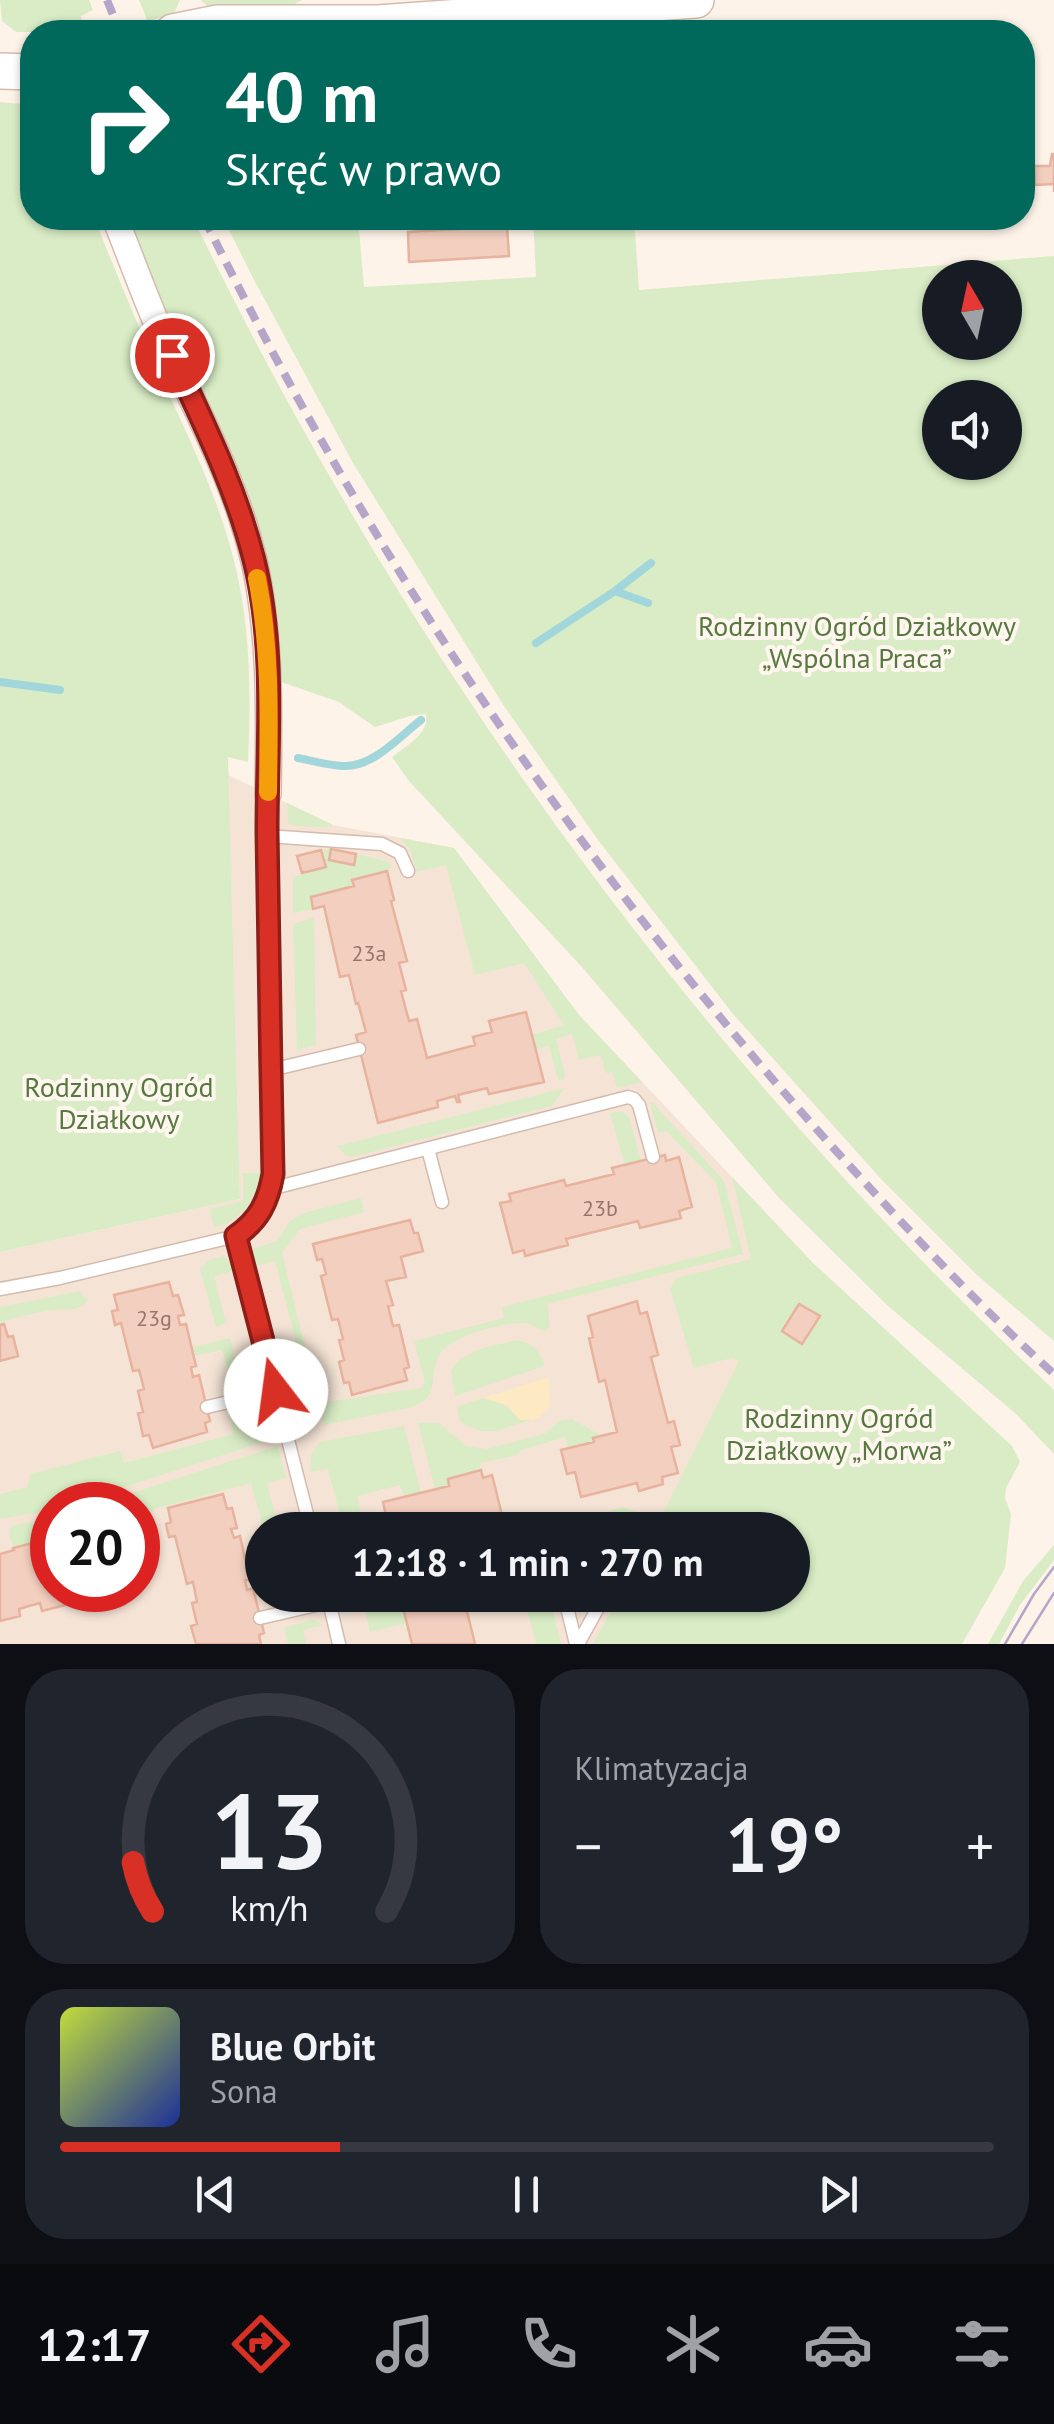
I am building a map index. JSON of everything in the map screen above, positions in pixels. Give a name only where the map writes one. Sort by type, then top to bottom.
[{"type":"street","points":[[313,20],[696,0]]},
{"type":"street","points":[[120,230],[157,323],[218,453],[254,562],[268,672],[268,794]]},
{"type":"lane","points":[[0,1289],[236,1236],[262,1211],[273,1174],[268,794]]},
{"type":"lane","points":[[267,836],[382,844],[400,853],[408,872]]},
{"type":"lane","points":[[271,1070],[359,1049]]},
{"type":"lane","points":[[270,1189],[628,1097],[639,1105],[654,1158]]},
{"type":"lane","points":[[428,1148],[442,1202]]},
{"type":"lane","points":[[236,1236],[306,1512]]},
{"type":"lane","points":[[207,1407],[276,1391]]},
{"type":"lane","points":[[260,1618],[280,1612]]},
{"type":"lane","points":[[331,1612],[339,1644]]},
{"type":"lane","points":[[569,1612],[577,1644]]},
{"type":"lane","points":[[577,1644],[595,1612]]},
{"type":"shaded area","points":[[228,775],[333,825],[454,848],[579,1015],[812,1262],[675,1512],[245,1512],[245,1612],[620,1612],[602,1644],[0,1644],[0,1252],[240,1199]]},
{"type":"green space","points":[[0,0],[89,0],[93,10],[81,16],[82,20],[20,20],[20,32],[2,21]]},
{"type":"green space","points":[[139,0],[180,0],[174,13],[147,20]]},
{"type":"green space","points":[[201,0],[302,0],[289,7],[209,8]]},
{"type":"green space","name":"Rodzinny Ogród Działkowy","points":[[0,102],[20,104],[20,230],[99,230],[209,484],[239,582],[246,633],[249,710],[248,762],[228,757],[240,1199],[0,1252]]},
{"type":"green space","points":[[133,230],[199,230],[276,380],[366,539],[464,693],[569,843],[681,988],[799,1128],[923,1262],[1054,1390],[1054,1454],[1015,1413],[888,1306],[780,1199],[581,966],[409,781],[392,757],[421,733],[426,714],[375,727],[339,702],[281,682],[271,590],[249,500]]},
{"type":"green space","name":"Rodzinny Ogród Działkowy „Wspólna Praca”","points":[[229,230],[359,230],[364,287],[536,277],[534,230],[635,230],[639,290],[922,267],[922,360],[1022,360],[1022,260],[1005,260],[1054,256],[1054,1341],[977,1275],[882,1180],[733,1014],[598,840],[504,706],[353,463]]},
{"type":"green space","points":[[287,803],[333,825],[294,826],[288,823]]},
{"type":"green space","points":[[400,838],[454,848],[579,1015],[642,1082],[617,1088],[612,1072],[606,1073],[601,1055],[579,1060],[572,1034],[556,1039],[565,1075],[558,1080],[549,1046],[536,1049],[532,1035],[564,1025],[524,963],[475,975],[446,865],[417,872],[410,849]]},
{"type":"green space","points":[[331,849],[330,860],[353,865],[356,854],[389,862],[391,869],[353,880],[354,886],[311,897],[313,909],[293,913],[293,877],[325,867],[321,850]]},
{"type":"green space","points":[[314,918],[316,1045],[297,1050],[293,924]]},
{"type":"green space","points":[[565,1088],[552,1106],[352,1157],[338,1146]]},
{"type":"green space","points":[[652,1102],[724,1181],[743,1254],[547,1304],[550,1325],[546,1332],[517,1323],[472,1334],[442,1351],[431,1392],[422,1402],[324,1425],[313,1383],[307,1384],[275,1261],[256,1266],[252,1249],[277,1241],[289,1222],[304,1213],[361,1198],[364,1212],[300,1229],[282,1253],[311,1372],[319,1371],[327,1402],[421,1388],[425,1382],[414,1341],[504,1318],[502,1307],[732,1248],[716,1182],[666,1131],[658,1133]]},
{"type":"green space","points":[[622,1111],[629,1117],[641,1161],[625,1165],[610,1113]]},
{"type":"green space","points":[[243,1173],[261,1173],[251,1201],[240,1215],[214,1227],[210,1209],[243,1201]]},
{"type":"green space","name":"Rodzinny Ogród Działkowy „Morwa”","points":[[732,1177],[812,1262],[1012,1446],[1020,1462],[1006,1488],[1011,1514],[1005,1568],[962,1644],[593,1644],[611,1612],[810,1612],[810,1512],[664,1512],[739,1361],[732,1358],[694,1368],[670,1289],[677,1278],[751,1259]]},
{"type":"green space","points":[[223,1256],[233,1271],[214,1276],[226,1323],[216,1327],[200,1269],[209,1260]]},
{"type":"green space","points":[[81,1291],[85,1299],[90,1297],[80,1307],[40,1312],[0,1325],[0,1307]]},
{"type":"green space","points":[[230,1338],[240,1376],[259,1372],[255,1383],[233,1390],[222,1350],[194,1356],[192,1347]]},
{"type":"green space","points":[[517,1340],[535,1348],[545,1366],[455,1396],[451,1371],[456,1364],[479,1350]]},
{"type":"green space","points":[[483,1398],[503,1405],[520,1419],[531,1420],[487,1431],[460,1421],[457,1407]]},
{"type":"green space","points":[[261,1407],[269,1413],[275,1438],[140,1482],[30,1482],[30,1514],[0,1519],[0,1494],[28,1487],[30,1474],[120,1451],[124,1463],[234,1434],[229,1414]]},
{"type":"green space","points":[[572,1419],[602,1436],[568,1448],[565,1437],[522,1450],[515,1456],[480,1463],[481,1470],[448,1479],[449,1486],[435,1489],[418,1423],[439,1423],[466,1446],[487,1449],[544,1434],[560,1421]]},
{"type":"green space","points":[[404,1426],[421,1493],[404,1497],[400,1485],[357,1496],[361,1512],[339,1512],[328,1469],[310,1472],[311,1455],[320,1442]]},
{"type":"green space","points":[[278,1446],[286,1478],[267,1483],[274,1512],[259,1512],[251,1483],[160,1507],[160,1484]]},
{"type":"green space","name":"Rodzinny Ogród Działkowy „Morwa”","points":[[624,1507],[636,1512],[606,1512]]},
{"type":"green space","points":[[30,1522],[30,1544],[13,1548],[11,1526]]},
{"type":"green space","points":[[1054,1545],[1054,1560],[1020,1605],[999,1644],[988,1644],[1023,1581]]},
{"type":"green space","points":[[365,1612],[404,1612],[406,1623],[370,1632]]},
{"type":"green space","points":[[528,1612],[553,1612],[561,1644],[536,1644]]},
{"type":"green space","points":[[314,1619],[323,1625],[303,1630],[306,1644],[288,1644],[284,1628]]},
{"type":"sand","points":[[549,1377],[550,1406],[537,1419],[520,1420],[506,1405],[483,1398]]},
{"type":"building","points":[[1054,154],[1054,184],[1035,185],[1035,166],[1050,166]]},
{"type":"building","points":[[507,230],[509,256],[409,262],[408,232]]},
{"type":"building","points":[[331,849],[356,854],[354,865],[329,860]]},
{"type":"building","points":[[321,850],[326,867],[302,873],[297,856]]},
{"type":"building","points":[[387,871],[407,961],[399,963],[406,990],[401,991],[409,1021],[417,1019],[427,1058],[475,1045],[473,1037],[492,1032],[489,1021],[526,1012],[544,1082],[489,1094],[487,1088],[458,1095],[460,1102],[455,1096],[437,1101],[438,1107],[378,1123],[356,1035],[366,1032],[358,1003],[349,975],[340,977],[324,906],[313,909],[311,897],[354,886],[352,880]]},
{"type":"building","points":[[665,1155],[666,1161],[679,1157],[692,1207],[679,1211],[681,1218],[640,1228],[638,1221],[566,1239],[568,1245],[525,1256],[524,1250],[513,1253],[500,1203],[511,1201],[509,1194],[564,1180],[566,1186],[614,1174],[612,1168]]},
{"type":"building","points":[[410,1220],[423,1251],[401,1257],[406,1277],[386,1281],[393,1305],[388,1306],[393,1326],[399,1325],[409,1367],[404,1369],[407,1380],[352,1395],[349,1382],[344,1383],[339,1362],[344,1360],[338,1319],[332,1320],[321,1276],[326,1274],[313,1244]]},
{"type":"building","points":[[169,1282],[184,1315],[178,1316],[180,1325],[186,1324],[196,1366],[191,1367],[193,1377],[199,1375],[210,1421],[205,1423],[207,1432],[153,1448],[149,1435],[143,1436],[138,1413],[143,1412],[138,1391],[144,1389],[139,1370],[133,1371],[121,1323],[115,1325],[112,1311],[118,1310],[114,1295]]},
{"type":"building","points":[[637,1301],[640,1314],[647,1312],[658,1355],[651,1357],[668,1423],[674,1421],[680,1445],[671,1447],[678,1473],[662,1477],[663,1484],[639,1491],[637,1483],[581,1497],[575,1472],[567,1474],[561,1450],[617,1432],[605,1380],[599,1382],[588,1316]]},
{"type":"building","points":[[799,1304],[820,1316],[802,1344],[782,1331]]},
{"type":"building","points":[[4,1324],[8,1337],[13,1336],[18,1356],[0,1361],[0,1325]]},
{"type":"building","points":[[481,1470],[483,1478],[492,1475],[501,1512],[385,1512],[383,1502],[449,1486],[448,1479]]},
{"type":"building","points":[[223,1494],[237,1528],[231,1529],[234,1538],[240,1536],[245,1558],[245,1612],[259,1612],[264,1633],[259,1635],[261,1644],[196,1644],[191,1626],[197,1624],[193,1582],[187,1584],[175,1536],[169,1537],[168,1508]]},
{"type":"building","points":[[30,1544],[30,1606],[19,1609],[20,1616],[0,1621],[0,1554]]},
{"type":"building","points":[[404,1612],[467,1612],[475,1644],[412,1644]]},
{"type":"waterway","points":[[536,643],[651,563]]},
{"type":"waterway","points":[[615,591],[648,603]]},
{"type":"waterway","points":[[0,682],[60,690]]},
{"type":"waterway","points":[[298,758],[356,765],[376,756],[421,720]]},
{"type":"tram line","points":[[1005,1644],[1054,1567]]},
{"type":"tram line","points":[[1022,1644],[1054,1593]]},
{"type":"railway","points":[[107,0],[115,20]]},
{"type":"railway","points":[[210,230],[337,468],[410,589],[569,823],[744,1046],[838,1153],[943,1266],[1054,1374]]},
{"type":"slow traffic","points":[[257,578],[270,690],[268,792]]},
{"type":"route","points":[[172,355],[218,453],[244,524],[266,636],[270,690],[267,836],[273,1174],[262,1211],[236,1236],[276,1391]]}]
